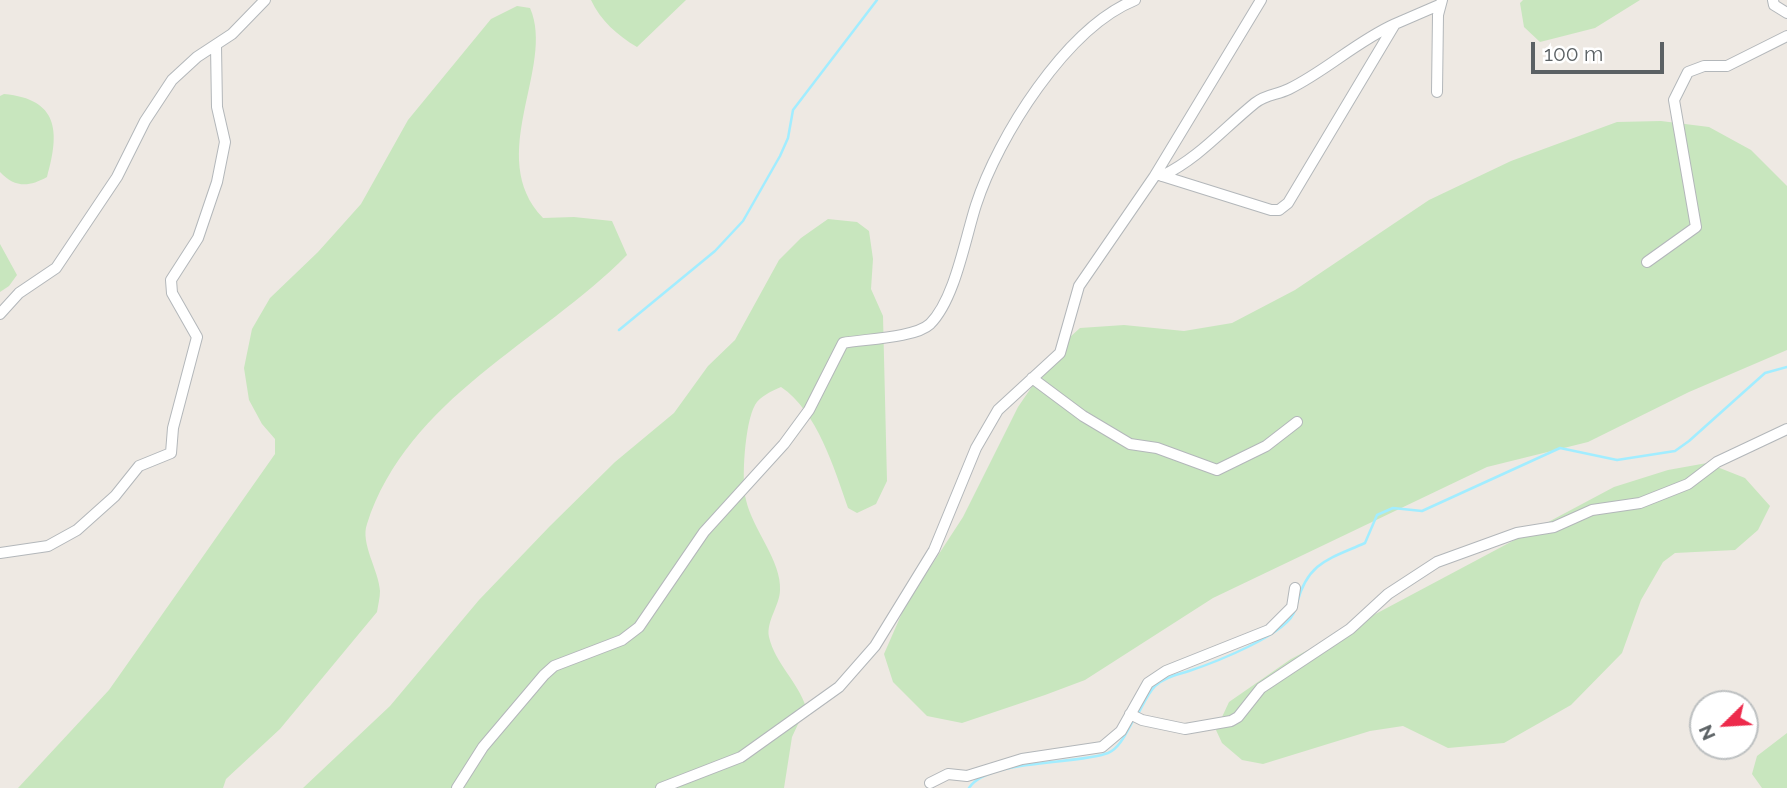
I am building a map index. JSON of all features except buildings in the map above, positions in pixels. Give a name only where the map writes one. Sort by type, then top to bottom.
[{"type":"street","points":[[0,314],[19,293],[56,268],[117,177],[145,121],[172,80],[197,57],[216,46],[265,0]]},
{"type":"street","points":[[457,788],[483,747],[554,666],[622,640],[639,627],[704,531],[784,444],[809,410],[843,343],[918,332],[930,324],[951,286],[982,187],[1002,140],[1015,120],[1093,26],[1115,8],[1135,0]]},
{"type":"street","points":[[661,788],[741,757],[839,687],[875,646],[934,550],[976,448],[998,410],[1060,353],[1079,286],[1159,175],[1261,0]]},
{"type":"street","points":[[1773,0],[1774,5],[1787,13]]},
{"type":"street","points":[[1159,175],[1185,164],[1270,94],[1288,90],[1376,33],[1441,3],[1440,36],[1435,60],[1437,92]]},
{"type":"street","points":[[1159,175],[1271,210],[1279,210],[1288,203],[1395,24]]},
{"type":"street","points":[[1647,262],[1696,227],[1674,100],[1688,72],[1704,66],[1727,66],[1787,36]]},
{"type":"street","points":[[0,553],[48,546],[78,530],[115,496],[139,466],[171,453],[173,428],[197,337],[172,293],[171,280],[198,238],[217,182],[225,142],[217,107],[216,46]]},
{"type":"street","points":[[1032,378],[1083,416],[1130,444],[1157,448],[1217,470],[1266,446],[1297,422]]},
{"type":"street","points":[[1130,714],[1141,720],[1185,729],[1231,721],[1238,717],[1261,688],[1350,629],[1388,594],[1437,562],[1517,533],[1554,527],[1592,510],[1652,498],[1688,484],[1717,462],[1787,429]]},
{"type":"street","points":[[930,783],[948,774],[967,776],[1022,759],[1102,747],[1112,742],[1147,683],[1166,671],[1269,630],[1292,607],[1295,588]]},
{"type":"green space","points":[[591,0],[686,0],[637,47],[610,27]]},
{"type":"green space","points":[[1523,0],[1640,0],[1595,28],[1540,42],[1524,27],[1520,3]]},
{"type":"green space","points":[[517,6],[530,8],[536,31],[535,57],[520,140],[520,167],[527,194],[543,218],[574,217],[612,221],[627,255],[593,287],[480,375],[444,407],[413,441],[386,480],[367,524],[366,540],[380,591],[377,612],[280,729],[226,779],[223,788],[18,788],[109,690],[275,454],[275,439],[262,424],[249,400],[244,368],[252,329],[270,298],[318,252],[361,204],[408,120],[491,19]]},
{"type":"green space","points":[[4,94],[36,103],[51,120],[54,146],[47,177],[22,184],[11,181],[0,172],[0,96]]},
{"type":"green space","points":[[1661,121],[1709,127],[1751,150],[1787,186],[1787,350],[1689,392],[1588,442],[1487,467],[1213,598],[1085,680],[1045,695],[962,723],[927,716],[893,682],[884,654],[905,606],[963,517],[1018,407],[1059,347],[1080,328],[1124,325],[1184,331],[1232,323],[1295,290],[1429,200],[1511,161],[1617,122]]},
{"type":"green space","points":[[828,219],[857,222],[869,231],[873,259],[871,289],[883,316],[887,481],[876,504],[857,513],[848,508],[823,442],[805,410],[794,397],[781,387],[763,396],[755,405],[746,438],[745,491],[749,511],[772,557],[779,579],[779,596],[769,625],[769,637],[776,655],[806,707],[792,737],[784,788],[303,788],[390,706],[479,600],[550,526],[615,462],[674,413],[708,366],[735,340],[779,260],[801,238]]},
{"type":"green space","points":[[0,244],[17,275],[9,286],[0,292]]},
{"type":"green space","points":[[1707,463],[1745,478],[1770,506],[1758,530],[1735,550],[1675,553],[1663,562],[1641,600],[1622,653],[1571,705],[1504,743],[1448,748],[1403,726],[1370,731],[1263,764],[1242,760],[1222,743],[1216,730],[1229,702],[1291,659],[1614,487],[1668,470]]},
{"type":"green space","points":[[1787,733],[1787,788],[1762,788],[1752,774],[1759,754]]},
{"type":"waterway","points":[[619,330],[715,251],[743,221],[780,156],[788,138],[793,110],[877,0]]},
{"type":"waterway","points":[[1297,603],[1307,579],[1314,570],[1331,558],[1365,543],[1377,515],[1393,508],[1422,511],[1560,448],[1617,460],[1675,451],[1765,373],[1787,367]]},
{"type":"waterway","points":[[1138,714],[1150,692],[1159,683],[1232,655],[1265,638],[1290,619],[1295,610]]},
{"type":"waterway","points":[[969,788],[979,779],[1013,767],[1108,753],[1120,743],[1134,719]]}]
